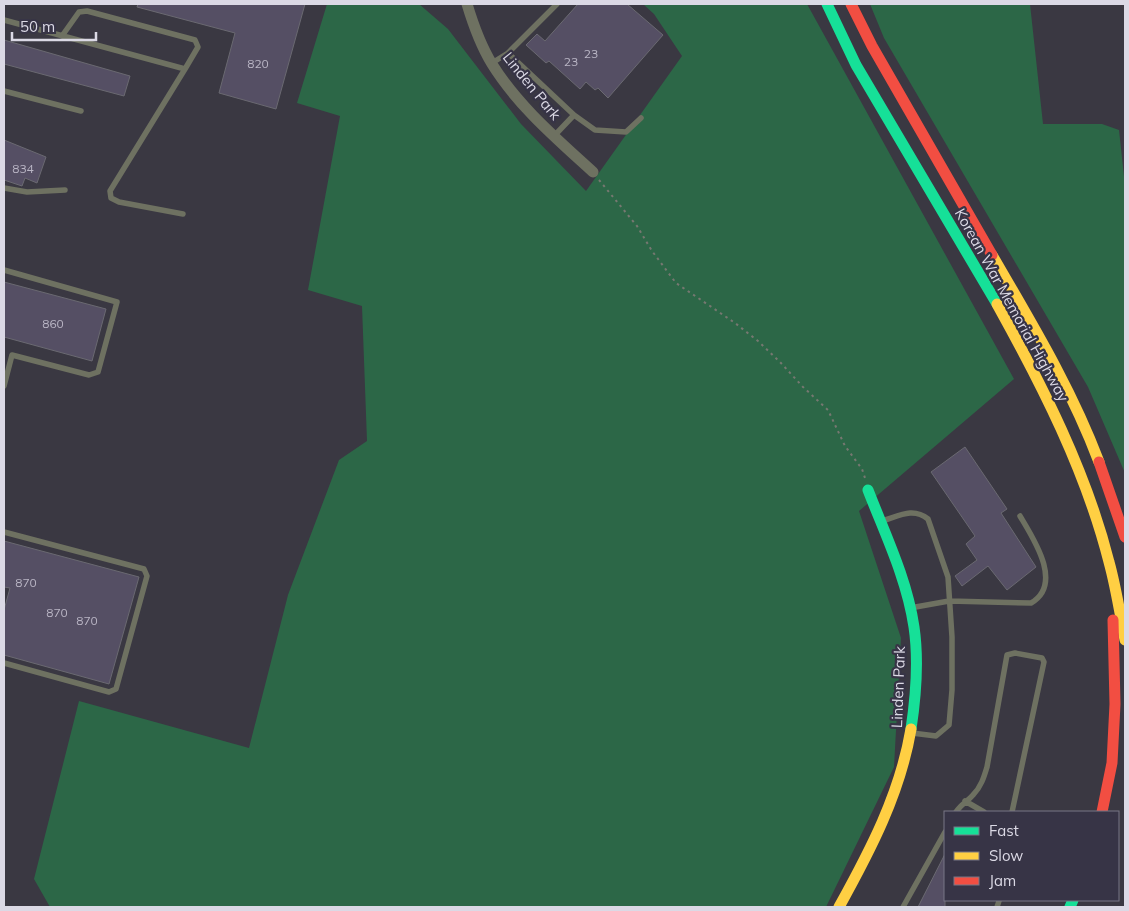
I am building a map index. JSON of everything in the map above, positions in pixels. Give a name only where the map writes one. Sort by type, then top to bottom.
[{"type":"main road","name":"Korean War Memorial Highway","points":[[826,4],[855,64],[999,308],[1065,433],[1088,492],[1104,545],[1125,640]]},
{"type":"main road","name":"Korean War Memorial Highway","points":[[851,4],[872,46],[1057,367],[1081,415],[1111,489],[1125,536]]},
{"type":"main road","points":[[1081,415],[1110,460],[1116,476]]},
{"type":"main road","name":"Linden Park","points":[[839,907],[878,836],[890,808],[899,784],[915,709],[916,671],[913,620],[900,574],[868,490]]},
{"type":"main road","points":[[1102,811],[1112,763],[1116,704],[1112,577]]},
{"type":"street","name":"Linden Park","points":[[468,4],[473,22],[492,63],[532,114],[593,172]]},
{"type":"lane","points":[[492,63],[508,53],[557,4]]},
{"type":"lane","points":[[62,36],[79,12],[87,11],[195,40],[198,47],[110,191],[111,198],[119,202],[183,214]]},
{"type":"lane","points":[[4,20],[185,69]]},
{"type":"lane","points":[[508,53],[574,115],[594,130],[626,132],[641,118]]},
{"type":"lane","points":[[4,91],[81,111]]},
{"type":"lane","points":[[554,136],[574,115]]},
{"type":"lane","points":[[4,188],[27,192],[65,190]]},
{"type":"lane","points":[[4,270],[116,302],[98,372],[89,375],[12,354],[4,386]]},
{"type":"lane","points":[[880,522],[912,512],[921,513],[928,519],[948,577],[952,637],[952,690],[949,725],[936,736],[911,733]]},
{"type":"lane","points":[[910,608],[949,601],[1031,603],[1038,599],[1044,591],[1046,573],[1040,550],[1020,516]]},
{"type":"lane","points":[[4,532],[144,569],[147,576],[116,689],[113,691],[109,692],[4,663]]},
{"type":"lane","points":[[957,811],[965,801],[974,795],[982,783],[1007,655],[1015,653],[1042,658],[1044,668],[1012,811]]},
{"type":"lane","points":[[965,801],[982,811]]},
{"type":"lane","points":[[904,907],[944,834]]},
{"type":"path","points":[[593,172],[637,226],[652,251],[676,283],[758,341],[828,410],[845,446],[862,469],[868,490]]},
{"type":"green space","points":[[327,4],[419,4],[448,29],[521,124],[586,191],[682,56],[654,14],[643,4],[807,4],[1014,379],[859,511],[901,638],[894,767],[826,907],[50,907],[34,879],[79,701],[249,748],[288,595],[339,460],[367,441],[362,306],[308,290],[340,116],[297,103]]},
{"type":"green space","points":[[870,4],[1030,4],[1043,124],[1102,124],[1119,130],[1125,186],[1125,473],[1088,387],[884,38]]},
{"type":"building","points":[[138,4],[305,4],[276,109],[219,93],[235,33],[137,7]]},
{"type":"building","points":[[578,4],[627,4],[663,35],[608,98],[598,88],[595,90],[586,82],[580,89],[549,61],[546,63],[526,45],[537,34],[545,41]]},
{"type":"building","points":[[4,40],[130,76],[124,96],[4,64]]},
{"type":"building","points":[[4,140],[46,157],[37,183],[25,178],[22,186],[4,180]]},
{"type":"building","points":[[4,282],[106,309],[92,361],[4,337]]},
{"type":"building","points":[[965,447],[1007,509],[1001,513],[1036,567],[1007,590],[988,566],[962,586],[955,576],[977,560],[966,544],[975,536],[931,472]]},
{"type":"building","points":[[4,541],[139,577],[109,684],[4,655],[4,610],[10,588],[4,587]]},
{"type":"building","points":[[944,856],[945,907],[918,907]]},
{"type":"traffic: fast","points":[[827,4],[856,65],[997,304]]},
{"type":"traffic: fast","points":[[868,490],[901,574],[911,609],[916,653],[916,678],[911,729]]},
{"type":"traffic: fast","points":[[1070,907],[1073,901]]},
{"type":"traffic: slow","points":[[992,255],[1063,382],[1099,462]]},
{"type":"traffic: slow","points":[[997,304],[1046,397],[1088,495],[1111,571],[1125,640]]},
{"type":"traffic: slow","points":[[839,907],[873,843],[892,799],[911,729]]},
{"type":"traffic: jam","points":[[851,4],[872,46],[992,255]]},
{"type":"traffic: jam","points":[[1099,462],[1125,537]]},
{"type":"traffic: jam","points":[[1102,811],[1112,763],[1115,704],[1113,620]]}]
